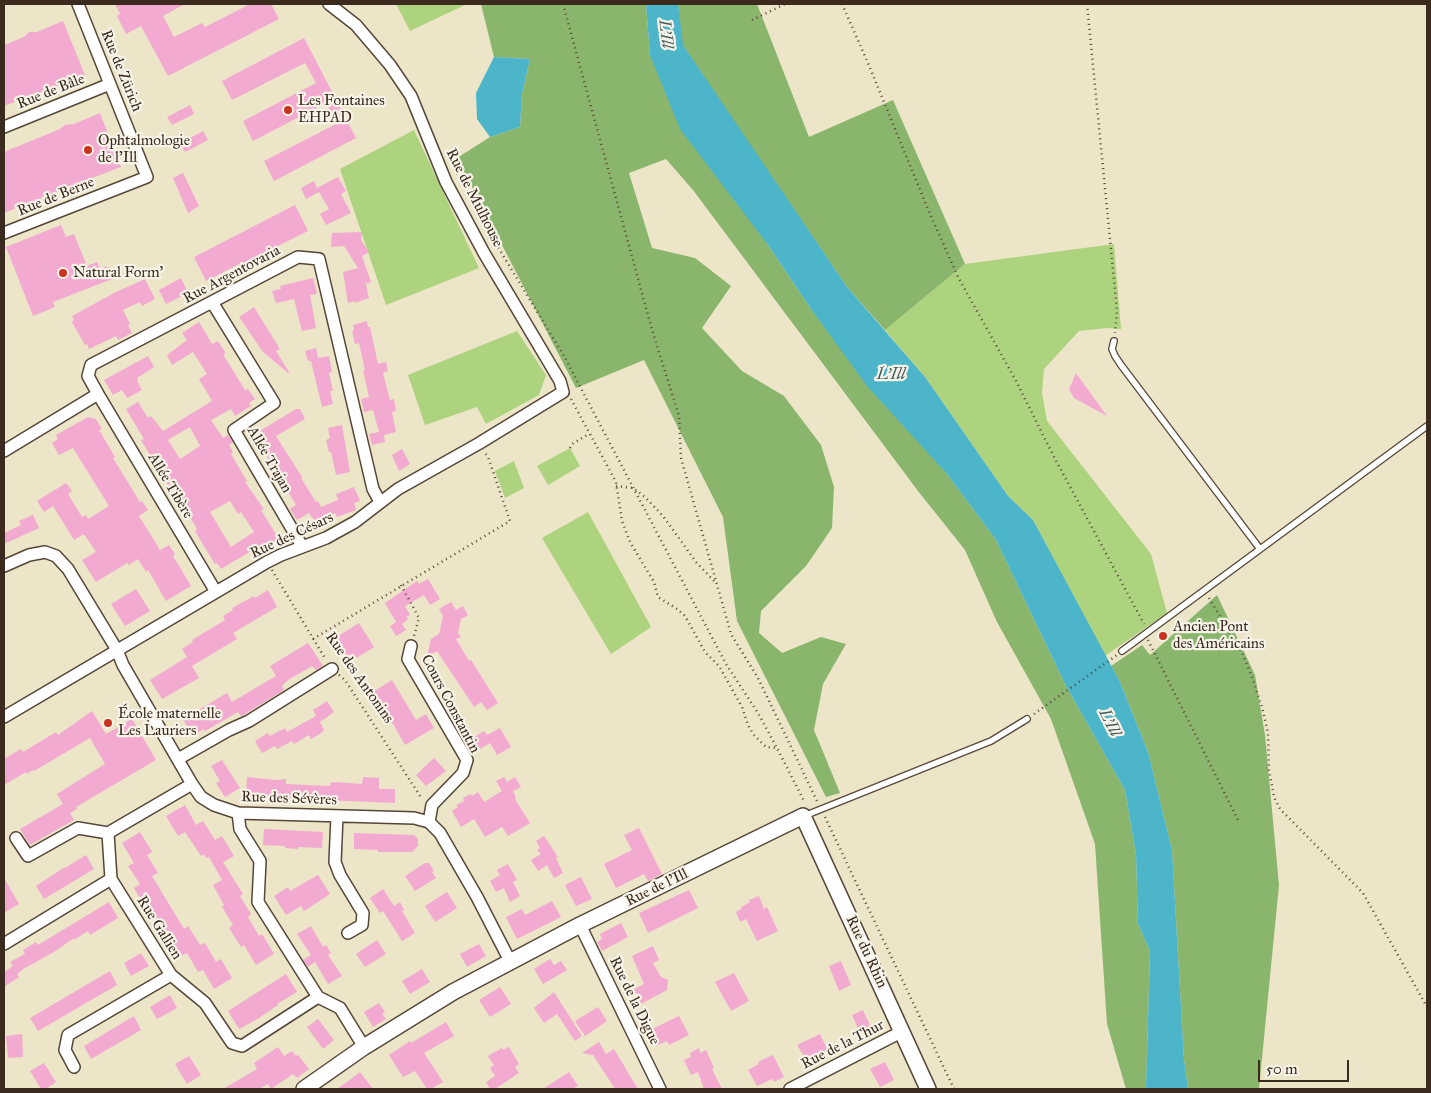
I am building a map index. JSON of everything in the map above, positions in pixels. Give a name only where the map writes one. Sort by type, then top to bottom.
[{"type":"street","name":"Rue de Zürich","points":[[78,4],[147,177]]},
{"type":"street","name":"Rue de Mulhouse","points":[[329,4],[356,25],[390,65],[411,96],[446,182],[484,253],[560,381],[563,392]]},
{"type":"street","name":"Rue de Bâle","points":[[4,127],[110,84]]},
{"type":"street","name":"Rue de Berne","points":[[4,234],[147,177]]},
{"type":"street","name":"Rue Argentovaria","points":[[98,394],[88,376],[92,365],[298,257],[319,259],[373,489],[380,502]]},
{"type":"street","name":"Allée Trajan","points":[[212,302],[274,404],[234,430],[302,546]]},
{"type":"street","name":"Rue des Césars","points":[[4,717],[268,562],[302,546],[326,538],[355,522],[398,489],[478,444],[563,392]]},
{"type":"street","points":[[4,451],[98,394]]},
{"type":"street","name":"Allée Tibère","points":[[98,394],[216,592]]},
{"type":"street","name":"Rue des Sévères","points":[[4,566],[29,555],[45,552],[56,556],[68,569],[117,650],[123,665],[192,784],[201,797],[214,805],[238,813],[414,818],[429,822]]},
{"type":"street","name":"Cours Constantin","points":[[411,646],[408,659],[467,760],[463,773],[432,805]]},
{"type":"street","points":[[178,759],[229,730],[249,721],[332,669]]},
{"type":"street","points":[[16,838],[28,856],[78,828],[108,833],[192,784]]},
{"type":"street","points":[[432,805],[429,822],[440,833],[478,897],[510,961]]},
{"type":"street","points":[[238,813],[240,829],[260,861],[258,902],[318,997],[340,1008],[364,1047]]},
{"type":"street","name":"Rue de l'Ill","points":[[304,1089],[364,1047],[453,992],[580,925],[806,815]]},
{"type":"street","name":"Rue du Rhin","points":[[806,815],[928,1089]]},
{"type":"street","points":[[337,816],[335,862],[340,875],[363,912],[362,925],[348,933]]},
{"type":"street","name":"Rue Gallien","points":[[108,833],[112,879],[170,975],[206,1003],[232,1043],[242,1046],[318,997]]},
{"type":"street","points":[[5,941],[112,879]]},
{"type":"street","name":"Rue de la Digue","points":[[580,925],[660,1089]]},
{"type":"street","points":[[74,1068],[65,1050],[68,1035],[170,975]]},
{"type":"street","name":"Rue de la Thur","points":[[794,1088],[903,1031]]},
{"type":"lane","points":[[1114,341],[1112,349],[1114,356],[1260,549]]},
{"type":"lane","points":[[1122,651],[1427,426]]},
{"type":"lane","name":"Rue de l'Ill","points":[[806,815],[991,741],[1027,719]]},
{"type":"path","points":[[563,4],[652,330],[679,416],[681,458],[731,634],[758,678],[954,1089]]},
{"type":"path","points":[[752,20],[785,4]]},
{"type":"path","points":[[842,4],[958,277],[1015,379],[1147,633],[1239,822]]},
{"type":"path","points":[[1087,4],[1117,311],[1114,341]]},
{"type":"path","points":[[563,392],[579,411],[589,434],[616,482],[622,521],[630,542],[654,582],[658,597],[685,616],[705,652],[719,666],[742,707],[753,734],[766,747],[777,748],[806,815]]},
{"type":"path","points":[[570,448],[572,444],[589,434]]},
{"type":"path","points":[[313,639],[510,520],[488,457],[478,444]]},
{"type":"path","points":[[616,486],[634,488],[645,497],[663,516],[696,562],[717,584]]},
{"type":"path","name":"Rue des Antonins","points":[[268,562],[332,669],[345,680],[421,799],[432,805]]},
{"type":"path","points":[[401,585],[419,618],[411,646]]},
{"type":"path","points":[[1204,591],[1242,652],[1253,680],[1268,733],[1269,770],[1274,797],[1280,809],[1363,893],[1427,1008]]},
{"type":"path","points":[[1027,719],[1122,651]]},
{"type":"green space","points":[[396,4],[467,4],[410,31]]},
{"type":"green space","points":[[481,4],[646,4],[650,55],[768,245],[811,309],[947,474],[996,540],[1066,686],[1125,790],[1136,854],[1138,924],[1150,951],[1146,1089],[1126,1089],[1107,1024],[1095,844],[1051,719],[997,622],[965,550],[918,491],[693,190],[666,159],[629,173],[652,248],[695,258],[731,286],[702,328],[742,371],[784,396],[821,445],[834,487],[832,528],[806,566],[761,611],[759,633],[782,653],[821,637],[846,644],[823,684],[814,730],[840,793],[826,797],[737,621],[723,517],[644,360],[576,388],[457,158],[490,137],[520,127],[522,94],[530,59],[494,57]]},
{"type":"green space","points":[[678,4],[757,4],[809,137],[893,100],[965,264],[885,330],[847,287],[682,45]]},
{"type":"green space","points":[[414,130],[479,268],[386,305],[340,169]]},
{"type":"green space","points":[[1114,244],[1121,329],[1107,328],[1079,331],[1044,369],[1042,393],[1047,421],[1151,554],[1167,613],[1105,656],[1033,520],[1008,496],[925,377],[885,330],[965,264]]},
{"type":"green space","points":[[517,331],[546,375],[539,395],[486,424],[477,407],[425,425],[408,375]]},
{"type":"green space","points":[[570,448],[580,466],[548,485],[537,466]]},
{"type":"green space","points":[[514,461],[524,488],[505,498],[495,471]]},
{"type":"green space","points":[[588,512],[651,627],[611,654],[542,538]]},
{"type":"green space","points":[[1217,595],[1255,675],[1265,735],[1279,885],[1259,1089],[1188,1089],[1184,1060],[1172,850],[1148,752],[1120,682],[1111,666],[1142,645],[1150,655]]},
{"type":"water","name":"L'Ill","points":[[646,4],[678,4],[683,45],[847,287],[925,377],[1008,496],[1033,520],[1120,682],[1148,752],[1172,850],[1184,1060],[1188,1089],[1146,1089],[1150,951],[1138,924],[1136,854],[1125,790],[1066,686],[996,540],[947,474],[867,386],[811,309],[768,245],[680,129],[650,55]]},
{"type":"water","points":[[494,57],[530,59],[522,94],[520,127],[490,137],[477,119],[476,93]]},
{"type":"building","points":[[115,4],[185,4],[163,16],[174,37],[202,23],[205,27],[250,4],[271,4],[279,19],[168,76],[141,26],[126,34],[117,16],[120,14]]},
{"type":"building","points":[[63,21],[85,75],[4,106],[4,45],[24,37],[29,32],[37,32]]},
{"type":"building","name":"Les Fontaines EHPAD","points":[[304,38],[356,138],[274,181],[264,161],[336,124],[326,103],[253,141],[243,121],[316,83],[305,63],[232,100],[222,81]]},
{"type":"building","points":[[190,105],[194,114],[172,125],[167,117]]},
{"type":"building","points":[[100,113],[121,167],[42,197],[37,202],[29,203],[4,213],[4,152],[60,129],[65,125],[74,124]]},
{"type":"building","points":[[203,131],[208,140],[185,152],[181,143]]},
{"type":"building","points":[[183,173],[199,206],[188,213],[173,178]]},
{"type":"building","points":[[338,177],[346,191],[341,194],[351,213],[326,225],[320,214],[329,209],[319,192],[306,199],[301,188],[314,181],[317,188]]},
{"type":"building","points":[[295,205],[308,231],[272,249],[274,251],[241,268],[239,264],[206,281],[194,257]]},
{"type":"building","name":"Natural Form'","points":[[61,225],[66,237],[74,234],[87,266],[97,262],[100,269],[107,266],[112,279],[53,302],[55,307],[33,316],[6,247]]},
{"type":"building","points":[[362,232],[361,240],[369,252],[362,256],[371,282],[367,284],[365,280],[369,298],[355,303],[355,301],[348,303],[343,272],[358,268],[344,246],[331,247],[332,233]]},
{"type":"building","points":[[181,278],[188,293],[166,304],[159,290]]},
{"type":"building","points":[[313,278],[317,294],[310,295],[316,328],[302,331],[294,299],[276,303],[272,291],[281,289],[280,286]]},
{"type":"building","points":[[145,279],[155,299],[142,306],[140,302],[123,310],[132,333],[118,340],[116,336],[89,349],[72,322],[74,320],[72,316],[116,292]]},
{"type":"building","points":[[254,307],[280,349],[276,351],[288,373],[263,352],[239,317]]},
{"type":"building","points":[[367,321],[378,364],[386,362],[388,371],[383,373],[390,400],[394,399],[396,411],[392,412],[396,432],[384,435],[385,442],[372,445],[369,434],[379,432],[373,410],[364,412],[361,399],[369,397],[363,370],[365,370],[359,343],[355,344],[352,331],[354,331],[353,325]]},
{"type":"building","points":[[199,322],[212,344],[218,341],[225,352],[224,356],[245,390],[248,389],[255,399],[249,403],[251,406],[235,416],[231,409],[211,420],[223,438],[228,435],[233,442],[229,445],[233,452],[231,454],[247,481],[245,482],[264,509],[261,510],[279,539],[263,549],[261,545],[221,569],[217,563],[215,564],[195,531],[197,529],[141,440],[144,439],[126,409],[138,402],[148,418],[151,416],[163,431],[212,401],[199,379],[207,374],[193,352],[172,365],[167,355],[187,340],[182,333]],"holes":[[[190,427],[200,446],[180,459],[168,440]],[[230,501],[238,514],[241,512],[254,532],[231,547],[210,512]]]},
{"type":"building","points":[[316,348],[318,358],[329,356],[332,372],[329,373],[333,391],[330,391],[333,404],[322,407],[311,361],[308,361],[305,351]]},
{"type":"building","points":[[148,356],[154,367],[137,378],[142,390],[127,398],[122,390],[113,395],[104,380]]},
{"type":"building","points":[[1076,373],[1107,416],[1074,398],[1069,389]]},
{"type":"building","points":[[296,409],[300,409],[305,419],[276,436],[316,502],[318,501],[321,507],[338,500],[336,494],[354,487],[360,501],[354,503],[356,510],[337,517],[335,513],[317,524],[309,513],[297,520],[290,509],[296,505],[257,439],[258,432]]},
{"type":"building","points":[[88,417],[96,419],[102,429],[99,430],[115,457],[113,458],[140,502],[142,501],[148,510],[139,516],[160,550],[169,545],[175,554],[173,556],[191,586],[166,601],[148,570],[146,572],[138,559],[129,565],[127,563],[96,582],[82,560],[96,552],[84,534],[74,540],[53,506],[44,512],[37,501],[66,483],[72,491],[68,494],[82,517],[86,515],[88,519],[109,506],[73,448],[59,455],[52,443],[58,439],[56,435]]},
{"type":"building","points":[[342,425],[350,472],[336,475],[331,452],[329,452],[326,440],[330,438],[328,428]]},
{"type":"building","points":[[402,449],[410,464],[399,471],[392,455]]},
{"type":"building","points":[[33,515],[39,528],[4,544],[4,533],[21,525],[19,521]]},
{"type":"building","points":[[428,579],[440,599],[430,605],[424,595],[405,606],[410,615],[406,617],[408,619],[402,624],[406,630],[396,636],[390,626],[396,622],[385,603],[417,581],[419,584]]},
{"type":"building","points":[[136,589],[150,611],[125,626],[111,604]]},
{"type":"building","points":[[268,590],[277,607],[233,633],[237,639],[192,666],[199,678],[162,699],[150,680],[187,657],[182,649],[193,642],[192,640],[225,620],[223,616],[233,610],[232,608]]},
{"type":"building","points":[[451,602],[456,610],[463,606],[468,615],[461,619],[458,633],[461,637],[456,639],[498,703],[487,710],[481,702],[474,707],[437,651],[427,657],[431,639],[439,634],[443,616],[439,609]]},
{"type":"building","points":[[359,623],[374,647],[350,662],[335,638]]},
{"type":"building","points":[[308,643],[323,666],[316,670],[312,666],[288,680],[282,686],[284,690],[245,714],[241,716],[238,712],[193,736],[183,719],[227,693],[232,702],[276,676],[270,666]]},
{"type":"building","points":[[392,680],[416,720],[426,714],[434,728],[405,745],[389,717],[386,719],[370,694]]},
{"type":"building","points":[[327,701],[334,712],[320,722],[324,730],[320,734],[311,739],[309,735],[294,744],[292,741],[277,749],[275,746],[262,753],[255,741],[268,733],[270,736],[285,728],[287,732],[316,716],[313,710]]},
{"type":"building","points":[[92,711],[106,734],[132,719],[156,760],[76,807],[77,809],[70,813],[74,820],[30,845],[20,829],[63,804],[57,794],[105,764],[90,738],[34,771],[27,774],[26,772],[4,785],[4,759],[21,749],[23,752],[56,732],[58,735]]},
{"type":"building","points":[[500,728],[511,747],[497,755],[490,743],[480,749],[473,738],[484,731],[487,735]]},
{"type":"building","points":[[434,758],[446,771],[426,786],[416,775]]},
{"type":"building","points":[[222,760],[240,788],[225,797],[216,783],[220,781],[211,766]]},
{"type":"building","points":[[247,777],[276,780],[286,779],[286,784],[330,786],[330,783],[336,782],[362,784],[363,777],[379,778],[379,789],[395,789],[395,803],[253,797],[246,795]]},
{"type":"building","points":[[504,777],[507,782],[515,777],[521,787],[513,791],[515,799],[530,823],[508,836],[502,827],[485,837],[474,819],[461,827],[452,811],[458,807],[456,805],[464,801],[463,798],[478,792],[484,802],[502,791],[496,781]]},
{"type":"building","points":[[185,805],[196,825],[203,821],[215,840],[222,836],[234,856],[223,862],[243,894],[240,896],[251,914],[248,917],[259,936],[262,934],[274,954],[256,965],[244,945],[241,947],[229,928],[233,925],[222,907],[224,905],[213,885],[222,880],[209,857],[206,858],[204,854],[201,856],[185,832],[178,836],[166,816]]},
{"type":"building","points":[[639,828],[662,874],[648,881],[644,874],[616,888],[604,864],[632,850],[624,835]]},
{"type":"building","points":[[264,829],[323,832],[322,848],[298,847],[298,849],[285,848],[285,846],[263,845]]},
{"type":"building","points":[[140,832],[152,852],[147,855],[158,873],[152,876],[184,929],[188,926],[200,945],[205,943],[216,962],[221,959],[232,978],[214,989],[203,970],[198,972],[187,953],[181,956],[170,937],[165,940],[134,888],[140,884],[128,866],[134,863],[122,843]]},
{"type":"building","points":[[354,833],[414,835],[418,839],[418,846],[412,852],[378,852],[378,850],[354,849]]},
{"type":"building","points":[[544,836],[558,857],[556,858],[563,873],[554,878],[547,865],[538,871],[531,860],[541,854],[537,850],[540,848],[536,841]]},
{"type":"building","points":[[86,855],[94,869],[44,899],[36,886]]},
{"type":"building","points":[[425,863],[429,863],[436,878],[415,891],[405,876]]},
{"type":"building","points":[[508,864],[517,880],[513,882],[520,896],[510,902],[504,888],[496,892],[490,881],[500,875],[497,870]]},
{"type":"building","points":[[318,875],[330,894],[304,911],[301,906],[286,915],[274,896],[288,887],[290,891]]},
{"type":"building","points":[[581,877],[592,899],[576,906],[565,885]]},
{"type":"building","points":[[4,878],[19,904],[4,913]]},
{"type":"building","points":[[383,889],[394,906],[400,902],[404,910],[402,911],[415,933],[402,941],[383,911],[380,913],[370,898]]},
{"type":"building","points":[[689,890],[698,908],[648,933],[639,913]]},
{"type":"building","points":[[447,892],[457,908],[435,922],[425,906]]},
{"type":"building","points":[[759,896],[764,909],[767,907],[778,931],[757,941],[746,919],[740,922],[736,912],[750,902],[749,900]]},
{"type":"building","points":[[552,901],[561,917],[517,939],[506,917],[522,909],[525,915]]},
{"type":"building","points":[[109,902],[118,918],[90,935],[88,931],[74,940],[74,938],[25,968],[17,974],[19,977],[4,987],[4,972],[13,966],[10,962],[25,954],[23,950],[36,942],[38,945]]},
{"type":"building","points":[[621,923],[628,937],[602,951],[597,942],[602,939],[600,934]]},
{"type":"building","points":[[311,926],[323,947],[326,945],[331,953],[328,955],[342,976],[328,984],[315,962],[308,967],[303,960],[311,955],[297,934]]},
{"type":"building","points":[[377,940],[386,954],[365,967],[356,954]]},
{"type":"building","points":[[479,944],[486,956],[467,967],[460,954]]},
{"type":"building","points":[[653,946],[659,960],[653,963],[661,977],[668,980],[667,990],[641,1004],[634,989],[644,984],[632,956]]},
{"type":"building","points":[[141,953],[149,966],[131,976],[124,963]]},
{"type":"building","points":[[550,959],[554,965],[561,961],[567,970],[543,984],[534,969]]},
{"type":"building","points":[[841,961],[851,985],[839,991],[829,966]]},
{"type":"building","points":[[422,969],[430,982],[410,994],[402,981]]},
{"type":"building","points":[[110,971],[117,985],[38,1031],[30,1018]]},
{"type":"building","points":[[734,973],[749,1001],[731,1011],[715,982]]},
{"type":"building","points":[[286,974],[297,992],[239,1029],[228,1011]]},
{"type":"building","points":[[500,987],[511,1004],[490,1017],[479,1000]]},
{"type":"building","points":[[554,992],[582,1036],[575,1041],[557,1014],[544,1023],[534,1008]]},
{"type":"building","points":[[170,995],[177,1008],[157,1019],[150,1007]]},
{"type":"building","points":[[379,1003],[385,1012],[382,1014],[386,1019],[373,1027],[364,1012]]},
{"type":"building","points":[[598,1007],[607,1021],[585,1036],[575,1021]]},
{"type":"building","points":[[863,1010],[871,1028],[860,1033],[852,1015]]},
{"type":"building","points":[[134,1016],[141,1030],[91,1059],[84,1046]]},
{"type":"building","points":[[679,1016],[689,1035],[669,1045],[667,1041],[656,1046],[648,1031]]},
{"type":"building","points":[[318,1019],[334,1040],[323,1049],[307,1027]]},
{"type":"building","points":[[446,1022],[454,1036],[424,1053],[443,1082],[431,1089],[427,1089],[415,1071],[403,1077],[389,1055],[410,1041],[411,1043]]},
{"type":"building","points":[[22,1034],[23,1057],[8,1058],[6,1036]]},
{"type":"building","points":[[820,1034],[828,1051],[807,1061],[797,1045]]},
{"type":"building","points":[[599,1042],[606,1054],[614,1049],[638,1089],[615,1089],[593,1055],[582,1053]]},
{"type":"building","points":[[278,1047],[284,1056],[292,1051],[296,1056],[298,1055],[309,1069],[297,1078],[293,1074],[271,1089],[268,1084],[259,1089],[223,1089],[257,1069],[254,1063]]},
{"type":"building","points":[[509,1047],[519,1064],[515,1067],[519,1073],[495,1089],[490,1089],[486,1082],[495,1076],[490,1068],[494,1065],[488,1056],[502,1048],[503,1050]]},
{"type":"building","points":[[699,1048],[700,1053],[706,1050],[714,1068],[712,1069],[722,1089],[704,1089],[698,1072],[691,1075],[684,1060],[691,1057],[690,1053]]},
{"type":"building","points":[[773,1055],[784,1077],[774,1082],[772,1079],[757,1086],[748,1070],[759,1064],[758,1062]]},
{"type":"building","points":[[189,1056],[201,1075],[187,1084],[175,1064]]},
{"type":"building","points":[[885,1062],[894,1080],[880,1087],[870,1069]]},
{"type":"building","points":[[44,1063],[56,1082],[46,1089],[41,1089],[30,1071]]},
{"type":"building","points":[[360,1072],[373,1089],[337,1089],[351,1079]]},
{"type":"building","points":[[569,1072],[578,1086],[572,1089],[543,1089]]},
{"type":"place","name":"Les Fontaines EHPAD","points":[[288,110]]},
{"type":"place","name":"Ophtalmologie de l'Ill","points":[[88,150]]},
{"type":"place","name":"Natural Form'","points":[[63,273]]},
{"type":"place","name":"Ancien Pont des Américains","points":[[1163,636]]},
{"type":"place","name":"École maternelle Les Lauriers","points":[[108,723]]}]
